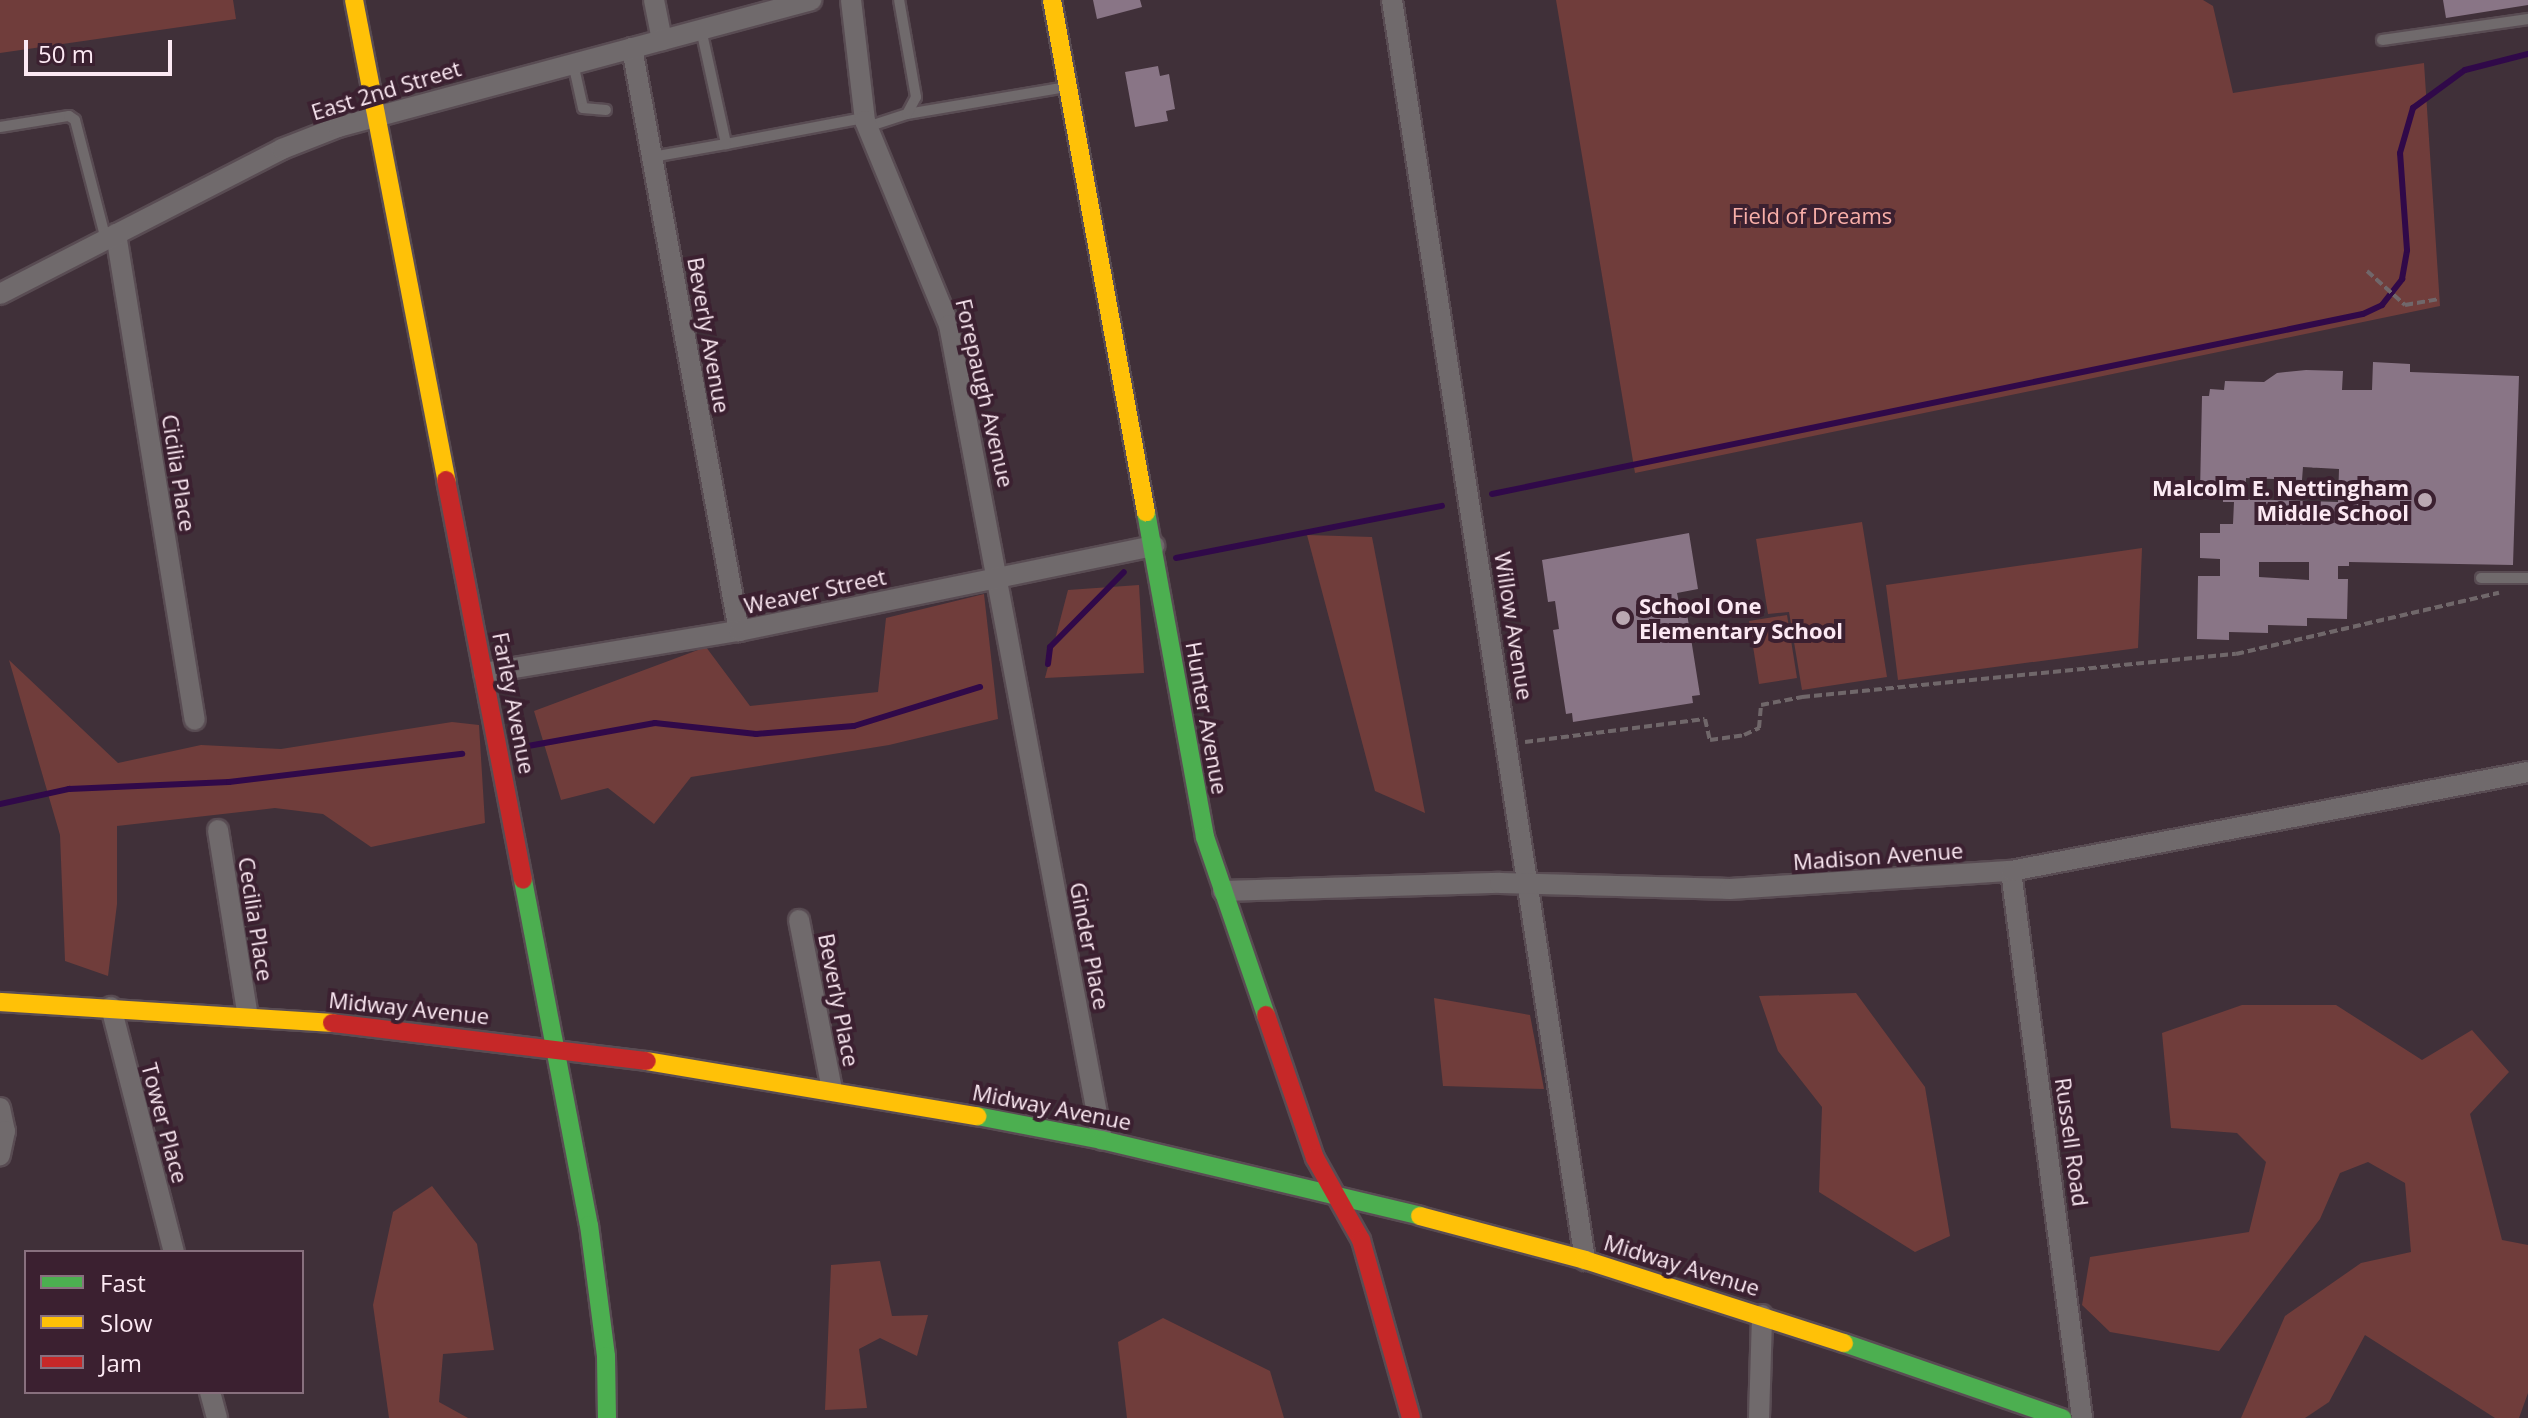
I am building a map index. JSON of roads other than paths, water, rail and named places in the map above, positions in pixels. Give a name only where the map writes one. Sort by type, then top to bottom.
[{"type":"street","name":"Farley Avenue","points":[[354,0],[599,1287],[607,1418]]},
{"type":"street","points":[[654,0],[662,40]]},
{"type":"street","name":"East 2nd Street","points":[[0,294],[282,149],[376,116],[811,0]]},
{"type":"street","name":"Forepaugh Avenue","points":[[851,0],[866,122],[949,325],[1000,577],[1031,760]]},
{"type":"street","name":"Hunter Avenue","points":[[1052,0],[1154,546],[1184,744],[1223,891],[1275,1053],[1315,1158],[1361,1240],[1411,1418]]},
{"type":"street","name":"Willow Avenue","points":[[1392,0],[1510,753],[1525,884],[1585,1260]]},
{"type":"street","name":"Beverly Avenue","points":[[632,48],[739,631]]},
{"type":"street","name":"Cicilia Place","points":[[111,237],[195,720]]},
{"type":"street","name":"Weaver Street","points":[[484,673],[739,631],[1154,546]]},
{"type":"street","name":"Ginder Place","points":[[1031,760],[1102,1140]]},
{"type":"street","name":"Madison Avenue","points":[[1223,891],[1525,884],[1730,889],[2011,871],[2528,772]]},
{"type":"street","name":"Cecilia Place","points":[[218,830],[248,1017]]},
{"type":"street","name":"Russell Road","points":[[2011,871],[2082,1418]]},
{"type":"street","name":"Beverly Place","points":[[799,920],[832,1089]]},
{"type":"street","name":"Midway Avenue","points":[[0,1002],[248,1017],[554,1049],[832,1089],[1102,1140],[1334,1193],[1585,1260],[1762,1315],[2062,1418]]},
{"type":"street","name":"Tower Place","points":[[111,1007],[173,1250]]},
{"type":"street","points":[[0,1108],[5,1131],[0,1155]]},
{"type":"street","points":[[1759,1418],[1762,1315]]},
{"type":"street","points":[[211,1394],[217,1418]]},
{"type":"lane","points":[[899,0],[916,97],[907,114]]},
{"type":"lane","points":[[2382,40],[2528,19]]},
{"type":"lane","points":[[701,29],[726,144]]},
{"type":"lane","points":[[573,63],[583,108],[606,110]]},
{"type":"lane","points":[[652,157],[1068,87]]},
{"type":"lane","points":[[0,127],[69,116],[75,120],[111,237]]},
{"type":"lane","points":[[2481,578],[2528,578]]},
{"type":"waterway","points":[[1492,494],[2363,314],[2382,305],[2402,279],[2407,250],[2400,153],[2413,108],[2465,70],[2528,54]]},
{"type":"waterway","points":[[1176,558],[1442,506]]},
{"type":"waterway","points":[[1048,664],[1050,647],[1124,572]]},
{"type":"waterway","points":[[528,746],[655,723],[756,734],[854,726],[980,687]]},
{"type":"waterway","points":[[0,804],[69,789],[229,782],[462,754]]},
{"type":"place","name":"Malcolm E. Nettingham Middle School","points":[[2425,500]]},
{"type":"place","name":"School One Elementary School","points":[[1623,618]]},
{"type":"park label","name":"Field of Dreams","points":[[1812,216]]}]
